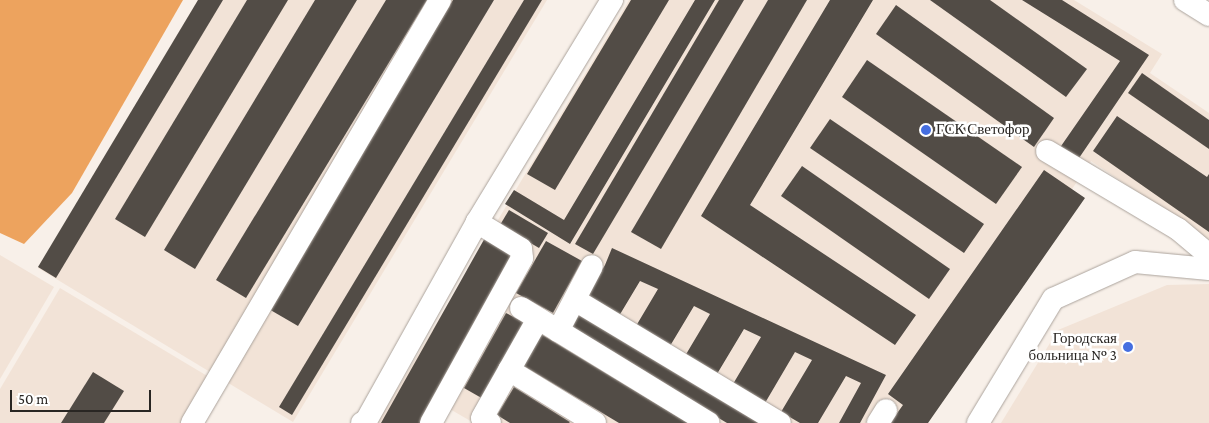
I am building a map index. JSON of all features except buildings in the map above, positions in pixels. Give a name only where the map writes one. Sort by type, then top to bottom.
[{"type":"street","points":[[192,423],[440,0]]},
{"type":"street","points":[[362,423],[366,421],[477,222],[612,0]]},
{"type":"street","points":[[1185,0],[1209,15]]},
{"type":"street","points":[[1047,151],[1178,230],[1209,255]]},
{"type":"street","points":[[431,423],[522,258],[521,249],[477,222]]},
{"type":"street","points":[[978,423],[1053,299],[1135,262],[1209,269]]},
{"type":"street","points":[[558,331],[592,266]]},
{"type":"street","points":[[575,300],[780,423]]},
{"type":"street","points":[[490,423],[482,418],[509,370],[530,313],[709,423]]},
{"type":"street","points":[[509,370],[595,423]]},
{"type":"shaded area","points":[[0,0],[183,0],[72,193],[24,244],[0,233]]},
{"type":"shaded area","points":[[198,0],[547,0],[293,422],[38,268]]},
{"type":"shaded area","points":[[629,0],[1074,0],[1162,54],[1150,73],[1209,113],[1209,240],[1091,161],[914,423],[474,423],[448,408],[440,423],[377,423]]},
{"type":"shaded area","points":[[0,255],[54,287],[0,379]]},
{"type":"shaded area","name":"Городская больница № 3","points":[[1209,284],[1209,423],[1001,423],[1058,330],[1167,285]]},
{"type":"shaded area","points":[[60,288],[214,380],[188,423],[0,423],[0,389]]},
{"type":"place","name":"ГСК Светофор","points":[[926,130]]},
{"type":"place","name":"Городская больница № 3","points":[[1128,347]]}]
